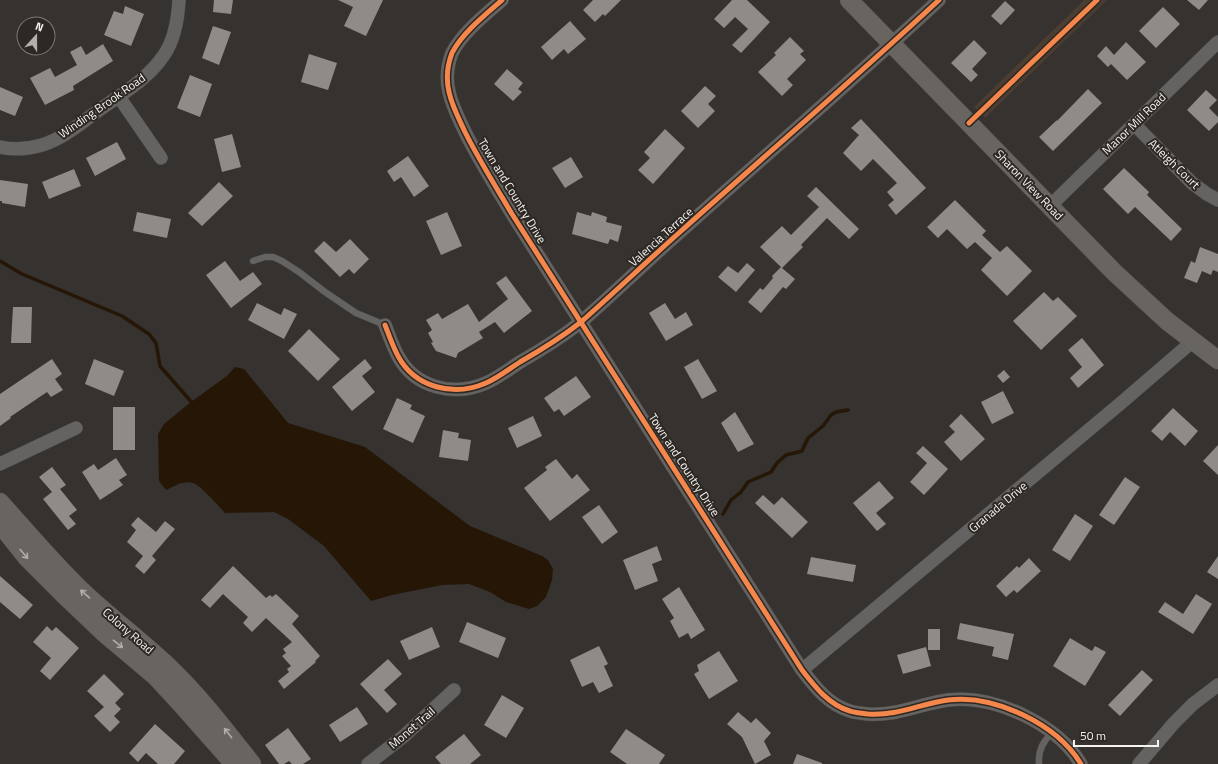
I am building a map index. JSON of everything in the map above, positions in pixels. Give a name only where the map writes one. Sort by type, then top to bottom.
[{"type":"main road","name":"Sharon View Road","points":[[849,0],[1114,272],[1150,306],[1193,342],[1218,360]]},
{"type":"main road","name":"Colony Road","points":[[0,502],[81,590],[172,669],[204,704],[252,764]]},
{"type":"main road","name":"Colony Road","points":[[0,524],[27,558],[58,589],[104,633],[155,676],[234,764]]},
{"type":"street","name":"Winding Brook Road","points":[[0,147],[20,149],[42,145],[61,137],[144,78],[157,65],[165,54],[173,37],[180,0]]},
{"type":"street","name":"Town and Country Drive","points":[[502,0],[474,25],[460,41],[453,53],[447,73],[449,94],[454,109],[479,160],[512,214],[802,670],[825,697],[836,705],[854,713],[887,714],[947,700],[966,699],[991,703],[1012,710],[1052,732],[1073,752],[1081,764]]},
{"type":"street","name":"Valencia Terrace","points":[[385,325],[398,356],[411,372],[422,381],[441,388],[455,390],[473,388],[487,383],[566,334],[581,322],[678,233],[769,154],[939,0]]},
{"type":"street","name":"Manor Mill Road","points":[[1050,206],[1218,42]]},
{"type":"street","points":[[119,97],[161,158]]},
{"type":"street","name":"Atleigh Court","points":[[1134,124],[1192,183],[1218,200]]},
{"type":"street","name":"Granada Drive","points":[[802,670],[1193,342]]},
{"type":"street","points":[[0,464],[76,428]]},
{"type":"street","points":[[1139,764],[1174,723],[1193,704],[1218,685]]},
{"type":"street","name":"Monet Trail","points":[[368,764],[404,736],[454,690]]},
{"type":"lane","points":[[253,261],[265,257],[282,261],[356,313],[385,325]]},
{"type":"lane","points":[[1039,764],[1038,756],[1045,740],[1052,732]]},
{"type":"shaded area","points":[[1084,0],[1107,0],[985,118],[974,107]]},
{"type":"shaded area","points":[[235,367],[244,369],[288,423],[365,447],[470,526],[542,556],[548,560],[553,569],[552,580],[546,597],[537,606],[529,609],[506,602],[490,592],[469,584],[442,585],[392,595],[371,601],[324,546],[288,519],[274,512],[225,513],[205,492],[190,482],[176,485],[166,490],[159,481],[158,434],[164,424],[227,376]]},
{"type":"building","points":[[214,0],[233,0],[231,14],[213,12]]},
{"type":"building","points":[[338,0],[383,0],[366,36],[344,26],[353,7]]},
{"type":"building","points":[[593,0],[621,0],[605,16],[603,14],[595,22],[583,10]]},
{"type":"building","points":[[732,0],[747,0],[770,22],[741,53],[732,45],[748,29],[735,17],[724,28],[714,19]]},
{"type":"building","points":[[1187,0],[1208,0],[1199,10]]},
{"type":"building","points":[[1005,1],[1015,10],[1001,25],[991,16]]},
{"type":"building","points":[[125,6],[144,14],[131,46],[104,35],[114,11],[123,14]]},
{"type":"building","points":[[1163,7],[1180,24],[1156,48],[1139,31]]},
{"type":"building","points":[[570,21],[586,39],[568,54],[564,49],[552,60],[541,47]]},
{"type":"building","points":[[213,26],[231,32],[219,65],[202,58]]},
{"type":"building","points":[[790,37],[804,51],[800,54],[806,60],[787,79],[793,85],[782,96],[758,72],[776,55],[774,53]]},
{"type":"building","points":[[974,40],[987,53],[972,69],[978,75],[971,82],[951,63]]},
{"type":"building","points":[[1126,42],[1146,62],[1127,80],[1111,64],[1108,67],[1097,56],[1106,46],[1114,55]]},
{"type":"building","points":[[103,44],[113,61],[73,86],[74,90],[45,105],[30,78],[50,68],[55,77],[77,65],[70,52],[81,46],[86,55]]},
{"type":"building","points":[[309,54],[337,63],[328,90],[301,82]]},
{"type":"building","points":[[507,69],[523,83],[518,89],[522,92],[513,101],[494,84]]},
{"type":"building","points":[[190,75],[212,84],[200,117],[177,108]]},
{"type":"building","points":[[705,86],[716,96],[708,104],[715,111],[698,128],[681,111]]},
{"type":"building","points":[[0,87],[23,97],[15,116],[0,110]]},
{"type":"building","points":[[1088,89],[1102,103],[1053,151],[1039,137]]},
{"type":"building","points":[[1206,90],[1217,100],[1209,108],[1218,117],[1218,122],[1209,131],[1187,110]]},
{"type":"building","points":[[861,119],[926,188],[896,215],[888,205],[894,200],[887,192],[897,183],[873,159],[861,171],[843,153],[859,135],[851,128]]},
{"type":"building","points":[[665,129],[685,148],[653,184],[638,170],[650,158],[644,152]]},
{"type":"building","points":[[232,134],[241,167],[222,172],[214,139]]},
{"type":"building","points":[[117,142],[126,159],[95,176],[86,158]]},
{"type":"building","points":[[408,156],[429,186],[414,197],[401,177],[394,182],[387,171]]},
{"type":"building","points":[[571,157],[583,177],[565,188],[552,168]]},
{"type":"building","points":[[1124,168],[1149,192],[1147,195],[1182,229],[1171,241],[1135,207],[1128,214],[1103,189]]},
{"type":"building","points":[[74,169],[81,186],[49,199],[42,182]]},
{"type":"building","points":[[0,180],[28,184],[25,207],[2,203],[2,201],[0,201]]},
{"type":"building","points":[[219,182],[233,196],[202,226],[188,213]]},
{"type":"building","points":[[816,187],[859,229],[849,239],[827,218],[801,245],[803,247],[782,268],[795,279],[786,289],[783,287],[761,313],[748,302],[760,288],[763,290],[773,278],[772,276],[781,267],[760,247],[782,226],[791,235],[819,207],[807,196]]},
{"type":"building","points":[[955,200],[986,231],[982,235],[1000,252],[1007,246],[1032,271],[1007,296],[981,270],[992,258],[975,242],[967,249],[947,229],[938,238],[927,227]]},
{"type":"building","points":[[137,212],[171,219],[167,238],[133,231]]},
{"type":"building","points":[[447,212],[462,246],[441,255],[426,221]]},
{"type":"building","points":[[577,212],[591,216],[592,212],[607,217],[606,222],[622,226],[618,242],[610,239],[608,244],[572,234]]},
{"type":"building","points":[[350,239],[369,259],[354,274],[349,269],[340,277],[314,251],[324,241],[336,252]]},
{"type":"building","points":[[1200,247],[1218,254],[1218,272],[1213,270],[1211,275],[1202,271],[1197,283],[1184,278],[1191,261],[1195,263]]},
{"type":"building","points":[[225,261],[240,281],[253,272],[262,284],[231,308],[206,275]]},
{"type":"building","points":[[747,263],[755,270],[736,292],[718,277],[728,266],[738,273]]},
{"type":"building","points":[[506,276],[532,311],[504,333],[495,322],[479,332],[483,338],[458,353],[456,358],[436,351],[431,343],[433,342],[428,333],[432,330],[426,320],[438,313],[442,319],[468,304],[479,322],[508,299],[496,283]]},
{"type":"building","points":[[1044,292],[1053,301],[1058,297],[1077,316],[1041,350],[1013,321]]},
{"type":"building","points":[[257,303],[281,315],[284,308],[297,314],[284,339],[248,320]]},
{"type":"building","points":[[665,303],[675,319],[686,312],[693,325],[666,341],[649,313]]},
{"type":"building","points":[[13,307],[32,307],[31,343],[11,343]]},
{"type":"building","points":[[309,329],[340,359],[318,381],[288,351]]},
{"type":"building","points":[[1082,338],[1104,365],[1078,388],[1070,378],[1082,367],[1068,350]]},
{"type":"building","points":[[52,359],[62,374],[55,379],[63,390],[51,397],[47,392],[10,417],[11,418],[0,426],[0,394]]},
{"type":"building","points":[[94,359],[124,371],[114,396],[85,384]]},
{"type":"building","points":[[365,359],[372,368],[362,376],[375,392],[352,411],[332,387]]},
{"type":"building","points":[[698,359],[717,391],[702,399],[684,367]]},
{"type":"building","points":[[1004,370],[1010,377],[1003,383],[997,376]]},
{"type":"building","points":[[576,376],[591,397],[564,416],[559,409],[554,412],[544,398]]},
{"type":"building","points":[[1003,391],[1014,413],[992,424],[981,402]]},
{"type":"building","points":[[397,398],[412,405],[410,409],[425,416],[413,443],[383,429]]},
{"type":"building","points":[[113,407],[135,407],[135,450],[113,450]]},
{"type":"building","points":[[1173,408],[1198,431],[1185,446],[1170,432],[1162,441],[1151,431]]},
{"type":"building","points":[[735,412],[754,444],[738,452],[721,423]]},
{"type":"building","points":[[961,414],[985,439],[961,461],[944,442],[955,432],[949,426]]},
{"type":"building","points":[[533,416],[542,436],[517,448],[508,428]]},
{"type":"building","points":[[443,430],[459,433],[458,438],[471,440],[468,461],[439,457]]},
{"type":"building","points":[[1218,445],[1218,475],[1203,461]]},
{"type":"building","points":[[923,446],[948,469],[924,495],[910,482],[927,463],[916,453]]},
{"type":"building","points":[[116,458],[127,475],[119,480],[123,485],[100,500],[82,472],[94,464],[98,470]]},
{"type":"building","points":[[556,459],[572,479],[577,474],[590,490],[550,521],[524,488],[547,470],[545,467]]},
{"type":"building","points":[[52,467],[66,485],[60,489],[77,510],[69,516],[76,524],[68,530],[43,499],[52,492],[39,477]]},
{"type":"building","points":[[1125,477],[1140,487],[1114,525],[1099,515]]},
{"type":"building","points":[[879,481],[894,498],[876,513],[886,524],[877,531],[853,503]]},
{"type":"building","points":[[763,495],[774,505],[782,497],[808,522],[792,538],[755,503]]},
{"type":"building","points":[[599,505],[618,532],[602,544],[582,517]]},
{"type":"building","points":[[1075,514],[1093,526],[1070,561],[1052,550]]},
{"type":"building","points":[[138,517],[156,532],[165,521],[175,529],[152,556],[156,560],[144,574],[135,566],[143,556],[127,542],[136,530],[131,525]]},
{"type":"building","points":[[657,546],[662,560],[652,564],[658,581],[635,590],[623,560]]},
{"type":"building","points":[[1218,556],[1218,579],[1207,572]]},
{"type":"building","points":[[811,557],[856,565],[853,582],[807,574]]},
{"type":"building","points":[[1029,558],[1041,571],[1017,593],[1014,590],[1006,597],[996,586],[1017,566],[1019,568]]},
{"type":"building","points":[[233,566],[266,598],[270,595],[272,597],[276,594],[299,616],[292,624],[320,656],[315,661],[316,662],[284,689],[278,681],[289,672],[287,669],[291,666],[282,656],[286,653],[283,649],[292,642],[266,618],[252,632],[243,623],[248,617],[223,594],[210,608],[201,600]]},
{"type":"building","points":[[0,576],[33,605],[20,619],[0,602]]},
{"type":"building","points":[[679,587],[705,630],[691,639],[688,633],[679,638],[670,621],[674,618],[662,599]]},
{"type":"building","points":[[1196,594],[1212,604],[1193,634],[1158,612],[1165,602],[1183,614]]},
{"type":"building","points":[[467,622],[506,638],[498,658],[459,642]]},
{"type":"building","points":[[960,623],[1014,634],[1008,660],[992,656],[994,647],[957,639]]},
{"type":"building","points":[[47,626],[52,631],[56,627],[79,648],[50,680],[40,671],[51,658],[33,642]]},
{"type":"building","points":[[432,627],[440,647],[409,660],[400,641]]},
{"type":"building","points":[[928,629],[940,629],[940,650],[928,650]]},
{"type":"building","points":[[1070,638],[1092,651],[1095,646],[1106,652],[1085,686],[1053,666]]},
{"type":"building","points":[[599,646],[608,664],[604,666],[613,686],[599,693],[593,682],[582,687],[570,660]]},
{"type":"building","points":[[926,647],[931,666],[903,674],[897,655]]},
{"type":"building","points":[[719,651],[738,681],[709,699],[694,674],[699,671],[697,665]]},
{"type":"building","points":[[388,659],[402,674],[384,690],[397,704],[387,713],[360,684]]},
{"type":"building","points":[[1142,670],[1153,680],[1120,716],[1108,705]]},
{"type":"building","points":[[104,674],[124,694],[115,703],[121,709],[114,716],[120,722],[110,732],[94,716],[104,707],[87,691]]},
{"type":"building","points":[[502,695],[524,708],[506,738],[484,725]]},
{"type":"building","points":[[357,707],[368,724],[340,742],[329,725]]},
{"type":"building","points":[[738,712],[751,723],[756,718],[771,733],[764,741],[771,755],[755,764],[742,737],[727,724]]},
{"type":"building","points":[[155,724],[185,751],[174,764],[158,764],[146,753],[138,762],[129,753]]},
{"type":"building","points":[[288,728],[311,759],[303,764],[292,764],[289,761],[284,764],[279,764],[265,745]]},
{"type":"building","points":[[626,729],[665,755],[659,764],[627,764],[610,752]]},
{"type":"building","points":[[464,734],[481,755],[470,764],[441,764],[435,757]]},
{"type":"building","points":[[797,754],[822,763],[822,764],[793,764]]},
{"type":"waterway","points":[[0,261],[22,274],[122,316],[149,334],[156,343],[160,366],[194,405]]},
{"type":"waterway","points":[[723,514],[731,500],[741,492],[748,482],[771,472],[777,463],[786,455],[802,451],[808,438],[823,426],[831,415],[836,412],[848,410]]},
{"type":"cycle path","points":[[502,0],[468,31],[452,53],[448,68],[448,87],[456,112],[476,153],[512,214],[802,670],[817,689],[829,700],[842,708],[854,712],[868,714],[899,712],[937,702],[966,699],[1004,707],[1023,715],[1057,736],[1081,764]]},
{"type":"cycle path","points":[[385,325],[396,352],[405,367],[414,376],[425,382],[436,387],[461,389],[474,387],[495,379],[581,322],[667,243],[939,0]]},
{"type":"cycle path","points":[[969,123],[1097,0]]}]
